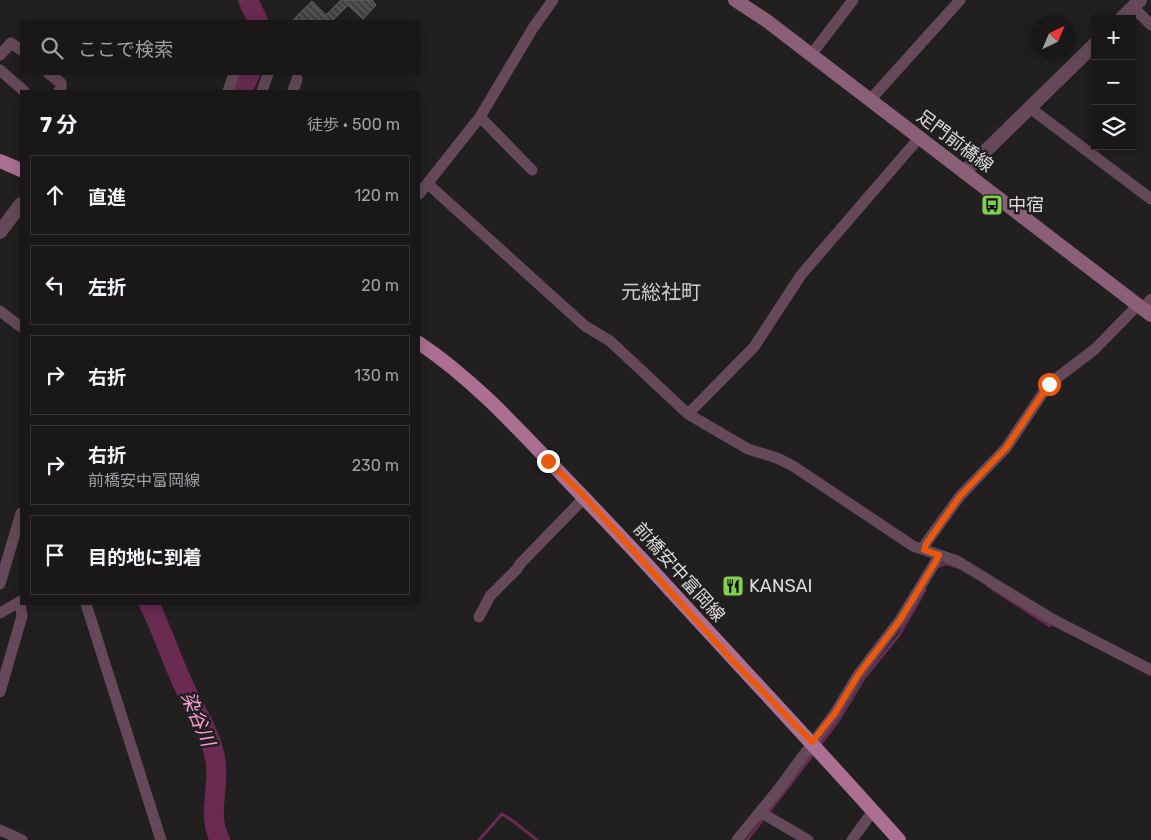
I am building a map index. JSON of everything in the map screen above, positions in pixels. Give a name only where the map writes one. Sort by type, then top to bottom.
[{"type":"main road","name":"足門前橋線","points":[[735,0],[767,21],[964,172],[1146,307]]},
{"type":"main road","points":[[0,161],[20,170]]},
{"type":"main road","name":"前橋安中富岡線","points":[[420,344],[452,367],[493,402],[584,497],[734,662],[812,742],[900,840]]},
{"type":"street","points":[[420,193],[480,117],[533,28],[553,0]]},
{"type":"street","points":[[811,56],[853,0]]},
{"type":"street","points":[[870,100],[960,0]]},
{"type":"street","points":[[1125,15],[1136,4],[1151,25]]},
{"type":"street","points":[[0,55],[11,42],[20,49]]},
{"type":"street","points":[[964,172],[1091,48]]},
{"type":"street","points":[[0,70],[23,90]]},
{"type":"street","points":[[50,75],[61,83],[60,90]]},
{"type":"street","points":[[228,90],[234,75]]},
{"type":"street","points":[[262,90],[268,75]]},
{"type":"street","points":[[293,90],[297,80]]},
{"type":"street","points":[[1030,108],[1151,199]]},
{"type":"street","points":[[480,117],[532,170]]},
{"type":"street","points":[[688,414],[754,347],[801,276],[919,138]]},
{"type":"street","points":[[428,184],[585,326],[610,341],[688,414],[748,449],[777,458],[794,466],[913,546],[957,562],[1052,619],[1151,670]]},
{"type":"street","points":[[0,232],[20,205]]},
{"type":"street","points":[[924,550],[926,544],[960,496],[1006,448],[1049,384],[1146,307]]},
{"type":"street","points":[[0,311],[20,326]]},
{"type":"street","points":[[480,617],[490,596],[584,497]]},
{"type":"street","points":[[0,584],[20,516]]},
{"type":"street","points":[[737,840],[835,713],[858,675],[900,620],[939,555]]},
{"type":"street","points":[[0,613],[20,602]]},
{"type":"street","points":[[0,692],[22,616],[21,605]]},
{"type":"street","points":[[86,605],[161,840]]},
{"type":"street","points":[[852,840],[873,811]]},
{"type":"street","points":[[760,812],[808,840]]},
{"type":"street","points":[[0,830],[22,840]]},
{"type":"building","points":[[341,0],[372,0],[376,5],[363,19],[348,5],[333,20],[293,20],[312,1],[326,15]]},
{"type":"waterway","name":"染谷川","points":[[248,0],[258,20]]},
{"type":"waterway","name":"染谷川","points":[[242,90],[250,75]]},
{"type":"waterway","points":[[938,567],[946,564],[959,568]]},
{"type":"waterway","points":[[988,586],[1050,626]]},
{"type":"waterway","points":[[819,746],[838,721],[865,677],[899,635],[925,590]]},
{"type":"waterway","name":"染谷川","points":[[149,605],[213,748],[216,768],[214,820],[220,840]]},
{"type":"waterway","points":[[768,813],[814,753]]},
{"type":"waterway","points":[[479,840],[502,814],[537,840]]},
{"type":"waterway","points":[[747,840],[764,818]]},
{"type":"place","name":"中宿","points":[[992,205]]},
{"type":"place","name":"KANSAI","points":[[733,586]]},
{"type":"district","name":"元総社町","points":[[661,292]]},
{"type":"route","points":[[548,461],[582,494],[734,662],[812,742],[835,713],[858,675],[900,620],[936,561],[939,555],[924,550],[926,544],[960,496],[1006,448],[1049,384]]}]
